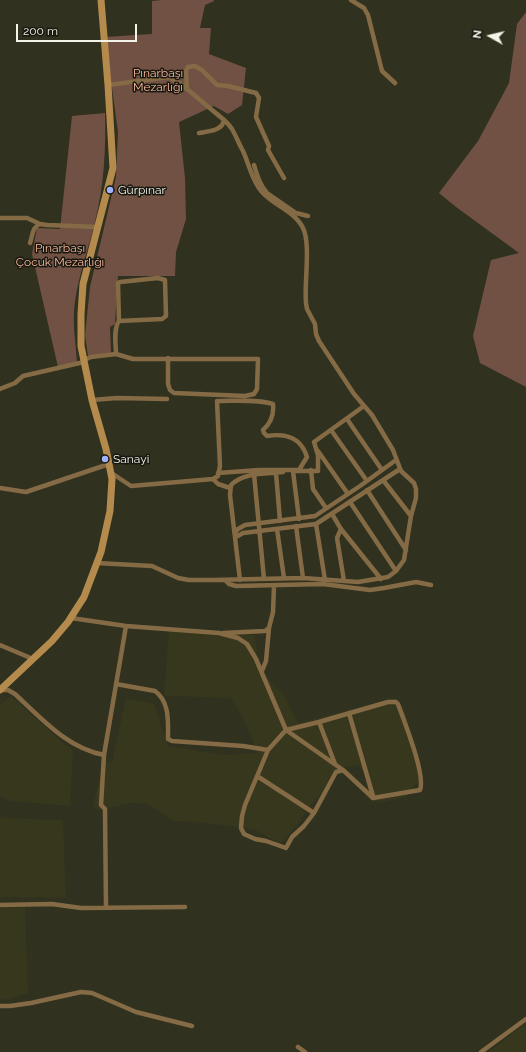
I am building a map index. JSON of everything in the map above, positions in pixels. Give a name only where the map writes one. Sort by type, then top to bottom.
[{"type":"main road","points":[[0,690],[52,641],[71,618],[84,597],[101,552],[110,511],[112,479],[106,449],[92,400],[81,346],[83,284],[113,168],[101,0]]},
{"type":"street","points":[[351,0],[364,8],[368,15],[382,71],[395,83]]},
{"type":"street","points":[[187,89],[186,71],[188,67],[195,66],[202,70],[217,85],[228,86],[256,93],[259,98],[256,117],[269,146],[268,150],[284,178]]},
{"type":"street","points":[[97,563],[152,566],[178,578],[188,580],[303,578],[358,582],[381,579],[388,577],[404,560],[411,516],[416,498],[414,483],[400,469],[393,450],[386,438],[367,408],[354,394],[316,334],[315,324],[307,309],[305,295],[306,240],[303,227],[295,218],[260,191],[232,128],[187,89],[169,77],[108,85]]},
{"type":"street","points":[[199,133],[220,128],[223,125],[224,120]]},
{"type":"street","points":[[254,165],[263,189],[285,207],[296,213],[308,216]]},
{"type":"street","points":[[0,218],[27,218],[40,224],[98,227]]},
{"type":"street","points":[[30,243],[34,228],[40,224]]},
{"type":"street","points":[[116,354],[116,335],[119,321],[118,284],[120,282],[158,278],[165,280],[166,316],[162,319],[119,321]]},
{"type":"street","points":[[0,389],[15,383],[22,376],[84,361],[91,357],[116,354],[133,359],[168,358],[205,360],[258,359],[257,389],[254,394],[245,396],[174,393],[170,390],[168,384],[168,358]]},
{"type":"street","points":[[92,400],[117,398],[167,399]]},
{"type":"street","points":[[0,488],[26,492],[110,468],[131,486],[213,479],[218,476],[218,473],[220,466],[217,401],[267,402],[273,404],[274,411],[269,425],[264,430],[264,433],[267,436],[289,436],[298,441],[304,448],[307,457],[299,470],[259,470],[218,473]]},
{"type":"street","points":[[240,580],[236,535],[230,495],[231,485],[235,481],[254,474],[311,470],[318,471],[318,455],[314,442],[364,406]]},
{"type":"street","points":[[347,419],[382,470]]},
{"type":"street","points":[[331,430],[367,481]]},
{"type":"street","points":[[316,448],[348,494]]},
{"type":"street","points":[[236,535],[238,529],[245,526],[315,516],[396,460]]},
{"type":"street","points":[[236,535],[316,524],[400,469]]},
{"type":"street","points":[[311,470],[313,489],[326,508]]},
{"type":"street","points":[[293,471],[299,518]]},
{"type":"street","points":[[276,473],[280,521]]},
{"type":"street","points":[[254,474],[264,579]]},
{"type":"street","points":[[213,479],[218,484],[230,488]]},
{"type":"street","points":[[383,480],[411,516]]},
{"type":"street","points":[[367,490],[406,550]]},
{"type":"street","points":[[350,502],[396,570]]},
{"type":"street","points":[[332,514],[341,529],[381,579]]},
{"type":"street","points":[[316,524],[325,580]]},
{"type":"street","points":[[296,526],[303,578]]},
{"type":"street","points":[[277,529],[284,578]]},
{"type":"street","points":[[341,529],[337,538],[344,581]]},
{"type":"street","points":[[225,580],[229,584],[236,586],[274,586],[303,583],[370,590],[416,582],[431,585]]},
{"type":"street","points":[[262,671],[266,661],[269,628],[273,612],[274,586]]},
{"type":"street","points":[[71,618],[126,626],[219,633],[238,638],[247,644],[256,658],[286,730],[343,770],[373,798]]},
{"type":"street","points":[[106,907],[105,809],[101,805],[104,755],[126,626]]},
{"type":"street","points":[[219,633],[236,631],[265,631],[269,628]]},
{"type":"street","points":[[0,645],[34,658]]},
{"type":"street","points":[[116,684],[155,691],[159,694],[165,705],[168,716],[168,739],[172,741],[243,746],[268,750]]},
{"type":"street","points":[[0,690],[8,690],[15,694],[69,742],[90,752],[104,755]]},
{"type":"street","points":[[343,770],[336,772],[314,812],[304,826],[292,837],[286,848],[266,840],[255,839],[244,834],[241,828],[245,805],[268,750],[286,730],[388,702],[396,702],[398,704],[419,767],[421,786],[420,790],[373,798]]},
{"type":"street","points":[[349,713],[373,798]]},
{"type":"street","points":[[319,722],[335,764]]},
{"type":"street","points":[[257,776],[314,812]]},
{"type":"street","points":[[0,905],[40,904],[81,908],[185,907]]},
{"type":"street","points":[[0,1006],[31,1003],[81,992],[92,993],[136,1012],[192,1026]]},
{"type":"street","points":[[481,1052],[526,1019]]},
{"type":"street","points":[[298,1046],[305,1052]]},
{"type":"shaded area","points":[[169,629],[254,635],[261,671],[285,697],[298,723],[395,698],[404,708],[423,783],[416,784],[406,797],[379,803],[370,800],[364,773],[358,765],[335,769],[322,793],[310,805],[299,823],[280,844],[254,829],[198,822],[174,821],[147,804],[131,803],[99,810],[93,806],[104,762],[112,762],[126,698],[154,704],[168,746],[225,755],[258,753],[241,714],[230,698],[164,696]]},
{"type":"shaded area","points":[[11,696],[73,750],[70,806],[9,801],[0,796],[0,704]]},
{"type":"shaded area","points":[[0,818],[63,820],[66,898],[0,897]]},
{"type":"shaded area","points":[[25,907],[28,993],[6,1000],[0,999],[0,908]]},
{"type":"shaded area","points":[[526,1023],[526,1052],[489,1052],[514,1032]]},
{"type":"green space","name":"Pınarbaşı Mezarlığı","points":[[214,0],[205,5],[200,28],[211,28],[209,54],[246,68],[242,105],[228,114],[214,106],[179,122],[185,178],[186,219],[176,252],[175,276],[118,276],[115,324],[110,327],[111,353],[88,356],[85,335],[90,287],[116,177],[118,132],[105,37],[152,34],[152,1]]},
{"type":"green space","points":[[526,12],[526,387],[480,363],[473,336],[491,260],[519,253],[439,193],[478,141],[509,83],[517,24]]},
{"type":"green space","name":"Pınarbaşı Çocuk Mezarlığı","points":[[105,113],[105,154],[100,195],[95,222],[75,300],[74,324],[77,363],[58,367],[32,254],[37,228],[60,229],[72,116]]},
{"type":"place","name":"Gürpınar","points":[[110,190]]},
{"type":"place","name":"Sanayi","points":[[105,459]]}]
